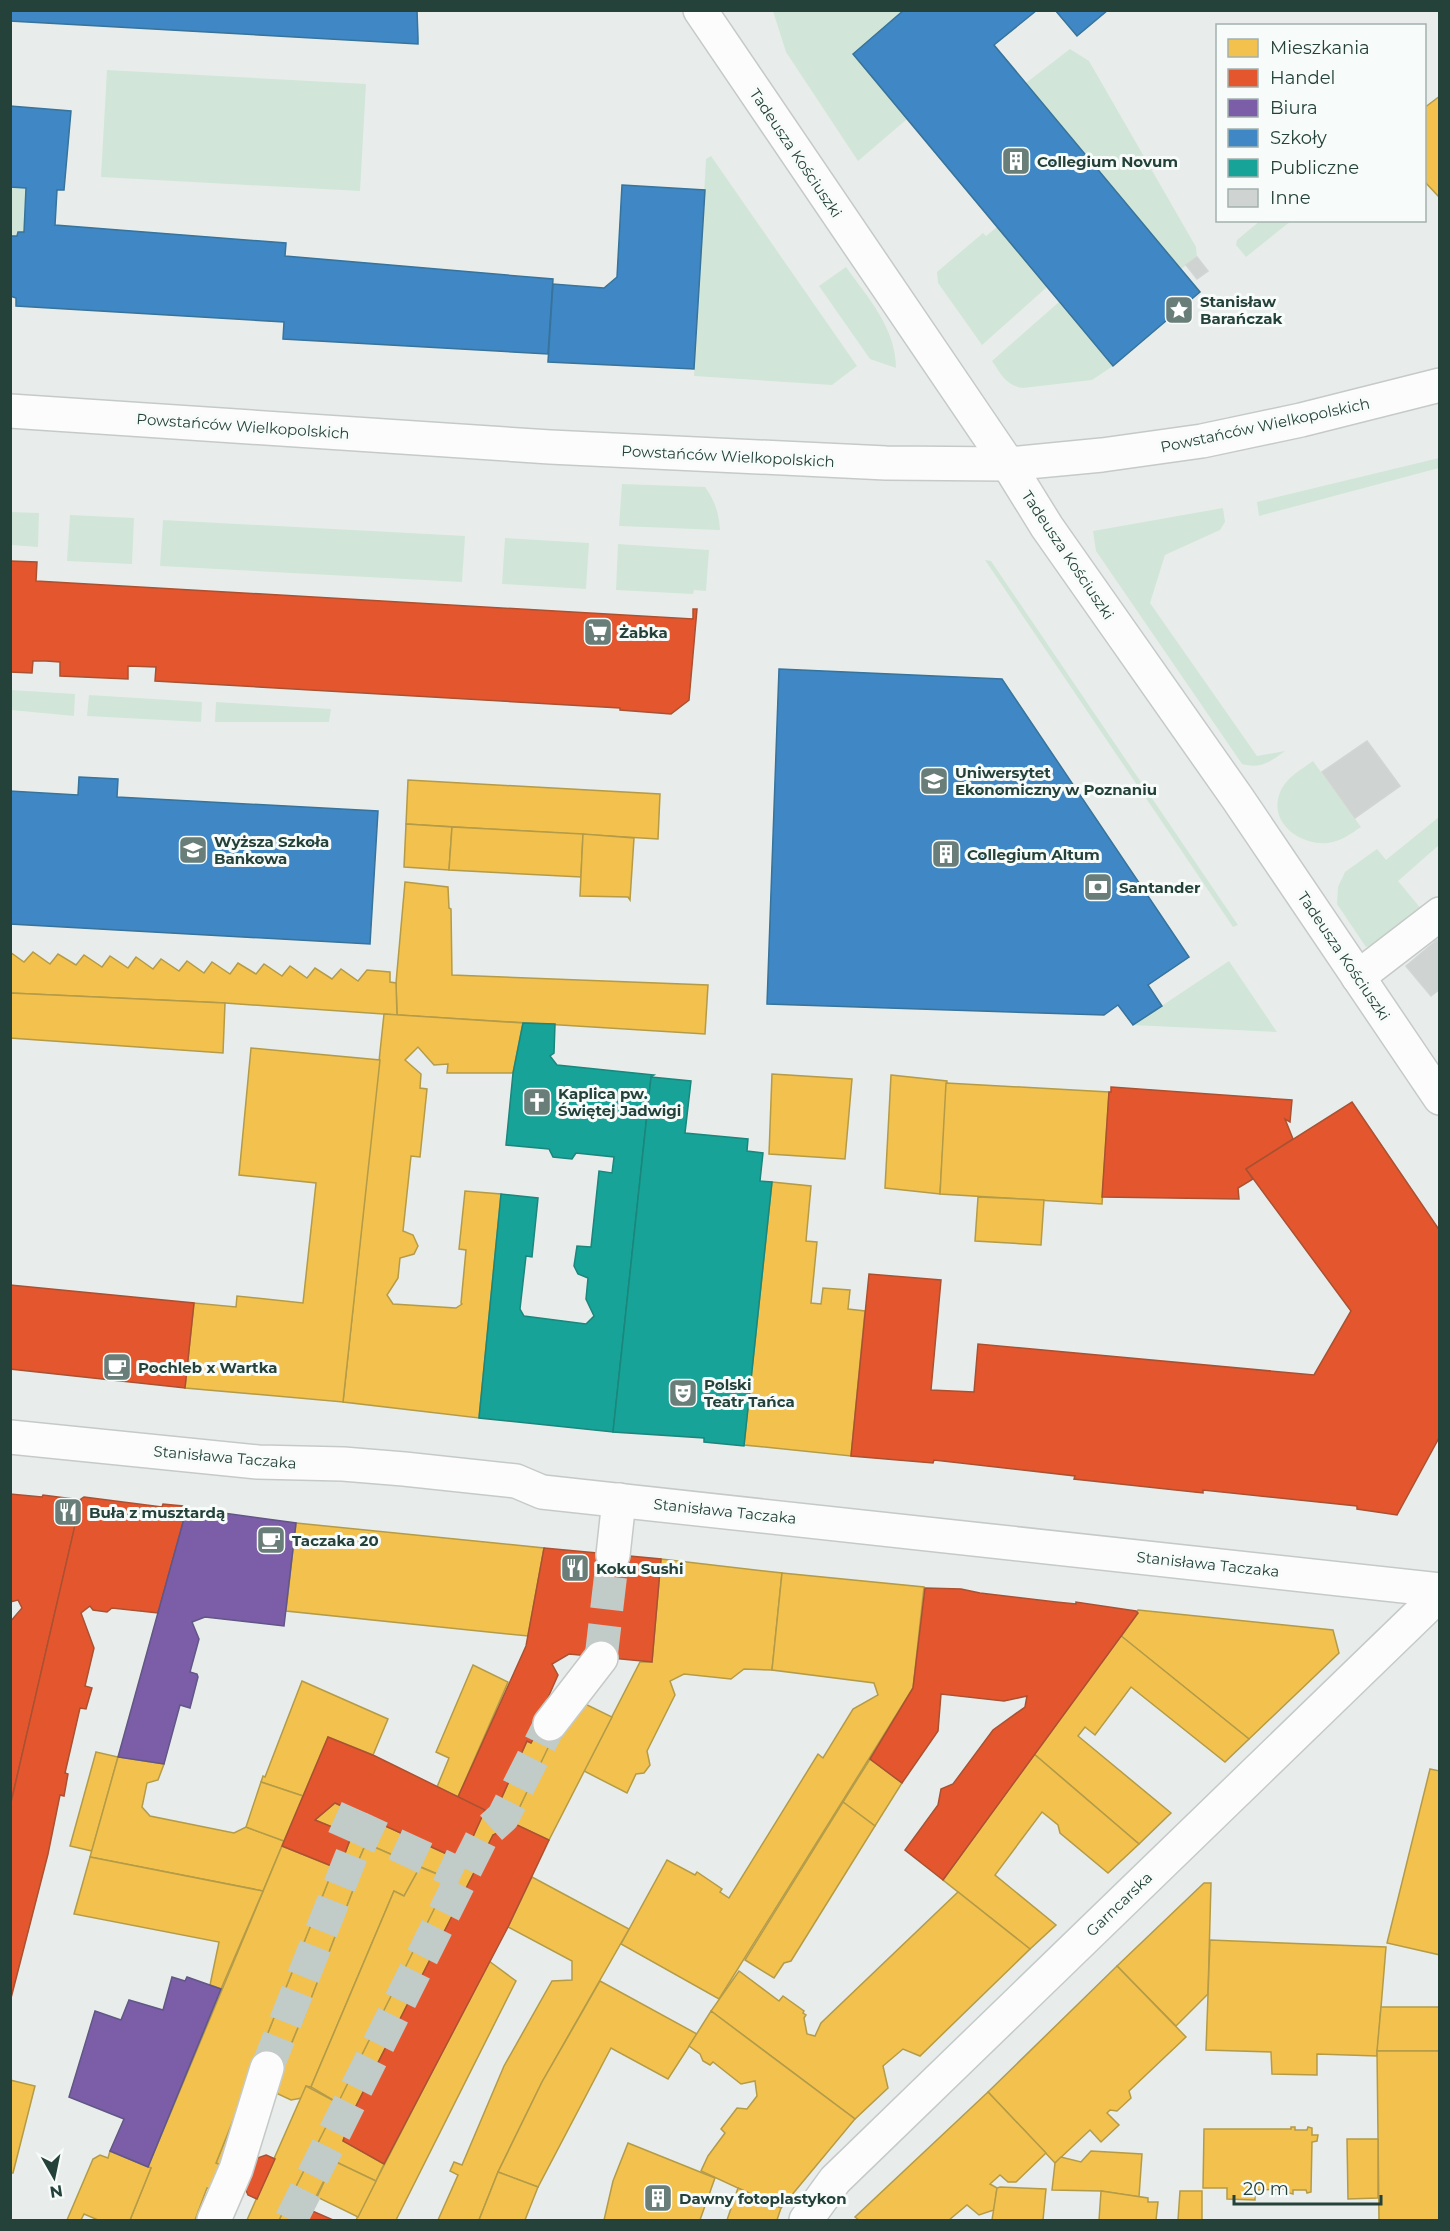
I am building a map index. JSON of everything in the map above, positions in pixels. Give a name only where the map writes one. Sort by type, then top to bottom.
[{"type":"street","name":"Tadeusza Kościuszki","points":[[700,10],[1008,464],[1052,534],[1238,799],[1440,1098]]},
{"type":"street","name":"Powstańców Wielkopolskich","points":[[10,411],[550,447],[886,463],[1008,464],[1102,455],[1202,441],[1301,420],[1440,385]]},
{"type":"street","points":[[1358,977],[1440,914]]},
{"type":"street","name":"Stanisława Taczaka","points":[[10,1437],[258,1462],[343,1464],[516,1481],[542,1492],[1440,1592]]},
{"type":"street","points":[[614,1549],[619,1500]]},
{"type":"street","name":"Garncarska","points":[[806,2220],[835,2180],[1440,1592]]},
{"type":"street","points":[[550,1724],[601,1658]]},
{"type":"street","points":[[214,2220],[236,2169],[267,2068]]},
{"type":"green space","points":[[773,11],[904,11],[853,54],[907,119],[858,161],[786,52]]},
{"type":"green space","points":[[1070,49],[1089,61],[1196,247],[1197,257],[1181,269],[1026,83]]},
{"type":"green space","points":[[107,70],[366,84],[360,191],[101,177]]},
{"type":"green space","points":[[711,156],[857,366],[832,385],[694,376],[706,159]]},
{"type":"green space","points":[[10,187],[26,188],[24,232],[18,232],[17,236],[11,236]]},
{"type":"green space","points":[[1259,222],[1290,222],[1246,257],[1236,245],[1237,240]]},
{"type":"green space","points":[[997,227],[1047,287],[982,345],[938,283],[937,272],[983,233],[986,236]]},
{"type":"green space","points":[[846,267],[886,327],[895,353],[896,368],[870,359],[819,286]]},
{"type":"green space","points":[[1059,302],[1113,366],[1092,380],[1023,388],[1012,385],[1004,379],[992,361]]},
{"type":"green space","points":[[1439,458],[1439,468],[1259,516],[1257,502]]},
{"type":"green space","points":[[622,484],[705,487],[716,507],[720,530],[619,526]]},
{"type":"green space","points":[[1223,508],[1225,522],[1220,530],[1165,555],[1150,603],[1257,756],[1285,751],[1270,761],[1255,766],[1242,764],[1096,551],[1093,531]]},
{"type":"green space","points":[[11,512],[39,513],[38,547],[11,545]]},
{"type":"green space","points":[[70,515],[134,518],[132,564],[67,561]]},
{"type":"green space","points":[[163,520],[465,536],[462,582],[160,566]]},
{"type":"green space","points":[[505,538],[589,543],[586,589],[502,584]]},
{"type":"green space","points":[[618,544],[709,550],[706,591],[694,590],[693,594],[616,590]]},
{"type":"green space","points":[[985,560],[991,561],[1238,925],[1233,927]]},
{"type":"green space","points":[[11,690],[75,694],[74,716],[11,710]]},
{"type":"green space","points":[[89,695],[202,702],[201,722],[87,716]]},
{"type":"green space","points":[[216,702],[331,709],[329,722],[215,722]]},
{"type":"green space","points":[[1313,761],[1361,827],[1333,842],[1317,843],[1296,835],[1287,829],[1278,811],[1278,800],[1282,788],[1296,773]]},
{"type":"green space","points":[[1439,817],[1439,845],[1398,881],[1422,910],[1381,943],[1366,947],[1337,904],[1338,887],[1345,872],[1377,849],[1386,860]]},
{"type":"green space","points":[[1229,961],[1277,1032],[1133,1025]]},
{"type":"building: Mieszkania","points":[[1440,96],[1440,198],[1426,183],[1426,106]]},
{"type":"building: Mieszkania","points":[[408,780],[660,794],[658,839],[406,824]]},
{"type":"building: Mieszkania","points":[[406,824],[452,827],[449,870],[404,867]]},
{"type":"building: Mieszkania","points":[[452,827],[583,834],[581,877],[449,870]]},
{"type":"building: Mieszkania","points":[[583,834],[634,838],[630,900],[628,897],[580,896]]},
{"type":"building: Mieszkania","points":[[405,882],[448,887],[449,908],[451,909],[452,975],[708,985],[705,1034],[397,1015],[396,983]]},
{"type":"building: Mieszkania","points":[[10,952],[24,962],[33,952],[50,964],[58,954],[76,965],[84,955],[102,967],[110,956],[128,968],[136,957],[153,969],[161,959],[179,971],[187,961],[204,973],[212,962],[230,974],[238,963],[256,974],[264,964],[282,976],[290,966],[307,978],[315,968],[332,979],[341,969],[358,981],[367,970],[390,972],[390,982],[396,983],[397,1015],[225,1003],[10,993]]},
{"type":"building: Mieszkania","points":[[10,993],[225,1003],[223,1053],[10,1038]]},
{"type":"building: Mieszkania","points":[[384,1014],[523,1023],[513,1073],[447,1073],[448,1064],[434,1065],[418,1047],[405,1060],[421,1074],[420,1088],[427,1089],[420,1157],[411,1156],[403,1231],[413,1235],[418,1246],[414,1254],[400,1258],[398,1278],[387,1295],[393,1304],[456,1308],[462,1304],[466,1250],[459,1249],[465,1191],[501,1194],[479,1418],[343,1402]]},
{"type":"building: Mieszkania","points":[[251,1048],[380,1060],[343,1402],[185,1388],[194,1303],[236,1307],[237,1296],[303,1303],[316,1183],[239,1175]]},
{"type":"building: Mieszkania","points":[[772,1074],[852,1079],[845,1159],[769,1154]]},
{"type":"building: Mieszkania","points":[[891,1075],[947,1081],[940,1194],[885,1188]]},
{"type":"building: Mieszkania","points":[[946,1083],[1109,1092],[1102,1204],[940,1194]]},
{"type":"building: Mieszkania","points":[[772,1182],[811,1186],[806,1241],[817,1242],[811,1303],[821,1304],[823,1288],[850,1290],[848,1309],[865,1311],[851,1456],[744,1445]]},
{"type":"building: Mieszkania","points":[[978,1197],[1044,1200],[1041,1245],[975,1241]]},
{"type":"building: Mieszkania","points":[[296,1523],[544,1548],[528,1636],[286,1611]]},
{"type":"building: Mieszkania","points":[[661,1559],[782,1573],[772,1670],[744,1669],[731,1679],[684,1674],[670,1681],[675,1695],[647,1751],[650,1765],[644,1773],[636,1774],[627,1793],[584,1771],[640,1662],[652,1662]]},
{"type":"building: Mieszkania","points":[[782,1573],[924,1587],[913,1688],[719,1999],[621,1944],[667,1860],[695,1875],[697,1872],[722,1889],[720,1892],[729,1898],[818,1754],[823,1758],[853,1709],[878,1695],[874,1683],[772,1670]]},
{"type":"building: Mieszkania","points":[[1138,1610],[1333,1630],[1339,1653],[1249,1739],[1121,1636]]},
{"type":"building: Mieszkania","points":[[1120,1635],[1249,1739],[1225,1762],[1131,1687],[1095,1735],[1085,1727],[1078,1736],[1171,1813],[1139,1844],[1034,1754]]},
{"type":"building: Mieszkania","points":[[473,1665],[508,1682],[458,1797],[437,1787],[449,1758],[436,1752]]},
{"type":"building: Mieszkania","points":[[302,1681],[388,1719],[373,1755],[328,1737],[303,1796],[261,1782],[263,1776],[265,1777]]},
{"type":"building: Mieszkania","points":[[579,1701],[612,1717],[549,1840],[512,1823],[568,1704]]},
{"type":"building: Mieszkania","points":[[543,1721],[558,1727],[512,1823],[515,1824],[493,1835],[353,2112],[343,2141],[384,2164],[376,2181],[334,2161],[304,2220],[279,2220],[449,1879],[372,1846],[364,1848],[351,1878],[357,1880],[302,2022],[279,2073],[226,2167],[216,2163],[334,1867],[339,1869],[350,1840],[347,1833],[315,1820],[335,1803],[462,1861],[485,1810],[494,1815],[527,1741],[531,1743]]},
{"type":"building: Mieszkania","points":[[96,1752],[118,1757],[92,1851],[70,1846]]},
{"type":"building: Mieszkania","points":[[1034,1754],[1139,1844],[1108,1873],[1060,1833],[1058,1825],[1042,1812],[995,1875],[1056,1925],[1030,1949],[943,1880]]},
{"type":"building: Mieszkania","points":[[118,1757],[164,1764],[158,1780],[147,1783],[142,1807],[150,1816],[234,1833],[246,1827],[284,1841],[263,1891],[90,1857]]},
{"type":"building: Mieszkania","points":[[870,1759],[902,1783],[875,1826],[843,1802]]},
{"type":"building: Mieszkania","points":[[1430,1769],[1440,1771],[1440,1955],[1387,1943]]},
{"type":"building: Mieszkania","points":[[261,1782],[303,1796],[284,1841],[246,1827]]},
{"type":"building: Mieszkania","points":[[843,1802],[875,1826],[791,1961],[784,1963],[774,1978],[745,1960]]},
{"type":"building: Mieszkania","points":[[282,1846],[334,1867],[216,2163],[226,2167],[217,2192],[207,2188],[195,2220],[130,2220],[151,2168],[148,2167]]},
{"type":"building: Mieszkania","points":[[372,1846],[420,1867],[404,1896],[394,1891],[311,2087],[306,2086],[302,2098],[291,2100],[278,2094],[274,2086],[302,2022],[357,1880],[351,1878],[364,1848]]},
{"type":"building: Mieszkania","points":[[90,1857],[263,1891],[221,1989],[210,1985],[219,1942],[74,1914]]},
{"type":"building: Mieszkania","points":[[420,1867],[449,1879],[338,2103],[311,2087],[394,1891],[404,1896]]},
{"type":"building: Mieszkania","points":[[532,1877],[629,1929],[542,2082],[498,2172],[479,2220],[438,2220],[458,2175],[450,2171],[454,2162],[462,2165],[504,2066],[552,1981],[572,1980],[572,1961],[508,1927]]},
{"type":"building: Mieszkania","points":[[1204,1883],[1211,1883],[1208,1994],[1176,2026],[1117,1966]]},
{"type":"building: Mieszkania","points":[[958,1892],[1030,1949],[920,2056],[903,2049],[883,2066],[888,2088],[855,2119],[711,2011],[739,1971],[779,2001],[783,1996],[804,2011],[807,2034],[815,2036],[821,2023]]},
{"type":"building: Mieszkania","points":[[1210,1940],[1386,1947],[1377,2056],[1317,2054],[1317,2075],[1272,2074],[1271,2052],[1206,2050]]},
{"type":"building: Mieszkania","points":[[489,1961],[516,1981],[396,2220],[356,2220]]},
{"type":"building: Mieszkania","points":[[1117,1966],[1186,2037],[1129,2091],[1131,2098],[1117,2111],[1110,2110],[1107,2113],[1119,2125],[1101,2142],[1090,2130],[1055,2163],[988,2092]]},
{"type":"building: Mieszkania","points":[[600,1981],[697,2034],[668,2079],[611,2048],[538,2187],[498,2172],[542,2082]]},
{"type":"building: Mieszkania","points":[[1381,2007],[1440,2007],[1440,2051],[1377,2051]]},
{"type":"building: Mieszkania","points":[[711,2011],[855,2119],[781,2208],[701,2171],[708,2156],[725,2133],[721,2129],[737,2108],[747,2109],[757,2096],[755,2081],[741,2084],[713,2062],[710,2065],[703,2061],[700,2054],[689,2046]]},
{"type":"building: Mieszkania","points":[[1377,2051],[1440,2051],[1440,2220],[1379,2220]]},
{"type":"building: Mieszkania","points":[[10,2080],[35,2086],[13,2173],[10,2173]]},
{"type":"building: Mieszkania","points":[[306,2086],[338,2103],[279,2220],[247,2220]]},
{"type":"building: Mieszkania","points":[[988,2092],[1046,2153],[1016,2182],[1008,2182],[1000,2175],[990,2184],[997,2188],[994,2210],[979,2215],[967,2205],[949,2220],[859,2220],[855,2217]]},
{"type":"building: Mieszkania","points":[[1295,2127],[1295,2130],[1312,2128],[1312,2135],[1318,2135],[1317,2141],[1312,2142],[1311,2192],[1293,2190],[1293,2194],[1289,2193],[1288,2189],[1255,2190],[1255,2200],[1227,2199],[1227,2188],[1203,2188],[1204,2129],[1291,2129]]},
{"type":"building: Mieszkania","points":[[1347,2139],[1378,2139],[1378,2198],[1348,2199]]},
{"type":"building: Mieszkania","name":"Dawny fotoplastykon","points":[[628,2143],[715,2178],[700,2220],[604,2220],[613,2181]]},
{"type":"building: Mieszkania","points":[[110,2151],[151,2168],[130,2220],[98,2220],[84,2214],[81,2220],[67,2220],[93,2159],[100,2155],[108,2158]]},
{"type":"building: Mieszkania","points":[[1091,2151],[1142,2154],[1139,2197],[1101,2191],[1052,2190],[1055,2163],[1061,2157],[1081,2162]]},
{"type":"building: Mieszkania","points":[[334,2161],[376,2181],[358,2217],[317,2197]]},
{"type":"building: Mieszkania","points":[[498,2172],[538,2187],[525,2220],[479,2220]]},
{"type":"building: Mieszkania","points":[[738,2188],[781,2208],[777,2220],[727,2220]]},
{"type":"building: Mieszkania","points":[[997,2188],[1046,2189],[1043,2220],[992,2220]]},
{"type":"building: Mieszkania","points":[[1101,2191],[1148,2198],[1148,2202],[1158,2202],[1156,2220],[1099,2220]]},
{"type":"building: Mieszkania","points":[[1180,2191],[1202,2191],[1202,2220],[1178,2220]]},
{"type":"building: Handel","points":[[10,561],[37,562],[36,581],[693,619],[693,609],[697,609],[689,700],[671,714],[620,710],[620,708],[155,681],[156,667],[128,666],[128,679],[60,676],[60,662],[46,661],[33,661],[32,673],[10,672]]},
{"type":"building: Handel","points":[[1111,1087],[1292,1100],[1290,1122],[1285,1119],[1293,1139],[1246,1169],[1253,1179],[1238,1188],[1239,1199],[1102,1197]]},
{"type":"building: Handel","points":[[1352,1102],[1440,1231],[1440,1436],[1397,1515],[1357,1509],[1357,1506],[1074,1479],[1075,1476],[934,1460],[933,1463],[851,1456],[869,1274],[941,1280],[931,1390],[974,1392],[978,1344],[1314,1375],[1351,1311],[1246,1169]]},
{"type":"building: Handel","points":[[10,1285],[194,1303],[185,1388],[10,1369]]},
{"type":"building: Handel","points":[[10,1494],[81,1500],[10,1807],[10,1622],[22,1608],[18,1600],[10,1602]]},
{"type":"building: Handel","points":[[84,1497],[187,1508],[158,1613],[112,1608],[107,1612],[93,1610],[90,1606],[81,1613],[94,1648],[85,1686],[92,1688],[86,1709],[80,1708],[65,1773],[68,1774],[64,1796],[60,1795],[48,1854],[10,2002],[10,1807],[81,1499]]},
{"type":"building: Handel","points":[[544,1548],[661,1559],[652,1662],[569,1654],[552,1664],[558,1675],[539,1718],[543,1721],[531,1743],[527,1741],[494,1815],[458,1797],[526,1646]]},
{"type":"building: Handel","points":[[925,1588],[961,1589],[1056,1602],[1076,1604],[1076,1602],[1138,1613],[943,1880],[905,1850],[938,1805],[941,1789],[953,1784],[993,1730],[1025,1707],[1027,1696],[1004,1701],[941,1694],[938,1731],[902,1783],[870,1759],[913,1688]]},
{"type":"building: Handel","points":[[328,1737],[375,1756],[485,1810],[462,1861],[335,1803],[315,1820],[347,1833],[350,1840],[339,1869],[282,1846]]},
{"type":"building: Handel","points":[[515,1824],[549,1840],[508,1927],[384,2164],[343,2141],[353,2112],[493,1835]]},
{"type":"building: Handel","points":[[266,2155],[275,2159],[257,2199],[248,2195],[242,2181],[252,2160]]},
{"type":"building: Handel","points":[[310,2210],[333,2220],[304,2220]]},
{"type":"building: Biura","points":[[187,1508],[296,1523],[284,1626],[205,1617],[192,1622],[199,1639],[190,1672],[197,1674],[198,1677],[190,1708],[180,1705],[164,1764],[118,1757]]},
{"type":"building: Biura","points":[[172,1977],[185,1981],[187,1977],[221,1989],[148,2167],[110,2151],[124,2119],[69,2097],[95,2011],[121,2020],[129,2000],[163,2010]]},
{"type":"building: Szkoły","points":[[10,10],[417,10],[418,44],[10,21]]},
{"type":"building: Szkoły","name":"Collegium Novum","points":[[904,10],[1037,10],[994,45],[1200,292],[1113,366],[853,54]]},
{"type":"building: Szkoły","points":[[1055,10],[1108,10],[1077,36]]},
{"type":"building: Szkoły","points":[[10,106],[71,111],[64,190],[57,190],[55,225],[286,243],[285,256],[553,279],[548,354],[283,339],[284,322],[16,306],[16,298],[10,296],[10,236],[17,236],[18,232],[24,232],[26,188],[10,187]]},
{"type":"building: Szkoły","points":[[622,185],[705,190],[694,369],[548,362],[553,284],[604,288],[617,277]]},
{"type":"building: Szkoły","name":"Collegium Altum","points":[[779,669],[1002,679],[1189,957],[1148,985],[1162,1006],[1133,1025],[1118,1005],[1104,1015],[767,1004]]},
{"type":"building: Szkoły","name":"Wyższa Szkoła Bankowa","points":[[79,777],[118,779],[117,797],[378,811],[370,944],[10,924],[10,791],[78,795]]},
{"type":"building: Publiczne","points":[[523,1023],[555,1024],[554,1053],[550,1056],[557,1065],[654,1075],[651,1077],[613,1432],[479,1418],[501,1194],[538,1198],[532,1257],[526,1256],[520,1309],[524,1316],[586,1324],[594,1316],[586,1299],[588,1278],[578,1274],[574,1266],[577,1246],[591,1247],[599,1171],[612,1173],[614,1157],[576,1153],[572,1159],[553,1157],[549,1149],[506,1145],[513,1073]]},
{"type":"building: Publiczne","points":[[651,1077],[691,1081],[685,1133],[748,1139],[747,1151],[763,1153],[760,1181],[772,1182],[744,1446],[704,1442],[704,1438],[613,1432]]},
{"type":"building: Inne","points":[[1197,257],[1208,271],[1197,279],[1186,265]]},
{"type":"building: Inne","points":[[1367,741],[1400,786],[1355,818],[1322,772]]},
{"type":"building: Inne","points":[[1437,940],[1440,943],[1440,989],[1431,996],[1406,966]]},
{"type":"tunnel","points":[[601,1658],[613,1555]]},
{"type":"tunnel","points":[[291,2220],[483,1835],[503,1817],[550,1724]]},
{"type":"tunnel","points":[[335,1817],[362,1829]]},
{"type":"tunnel","points":[[267,2068],[362,1829],[462,1875]]},
{"type":"place","name":"Collegium Novum","points":[[1016,161]]},
{"type":"place","name":"Stanisław Barańczak","points":[[1179,310]]},
{"type":"place","name":"Żabka","points":[[598,632]]},
{"type":"place","name":"Uniwersytet Ekonomiczny w Poznaniu","points":[[934,781]]},
{"type":"place","name":"Wyższa Szkoła Bankowa","points":[[193,850]]},
{"type":"place","name":"Collegium Altum","points":[[946,854]]},
{"type":"place","name":"Santander","points":[[1098,887]]},
{"type":"place","name":"Kaplica pw. Świętej Jadwigi","points":[[537,1102]]},
{"type":"place","name":"Pochleb x Wartka","points":[[117,1367]]},
{"type":"place","name":"Polski Teatr Tańca","points":[[683,1393]]},
{"type":"place","name":"Buła z musztardą","points":[[68,1512]]},
{"type":"place","name":"Taczaka 20","points":[[271,1540]]},
{"type":"place","name":"Koku Sushi","points":[[575,1568]]},
{"type":"place","name":"Dawny fotoplastykon","points":[[658,2198]]}]
